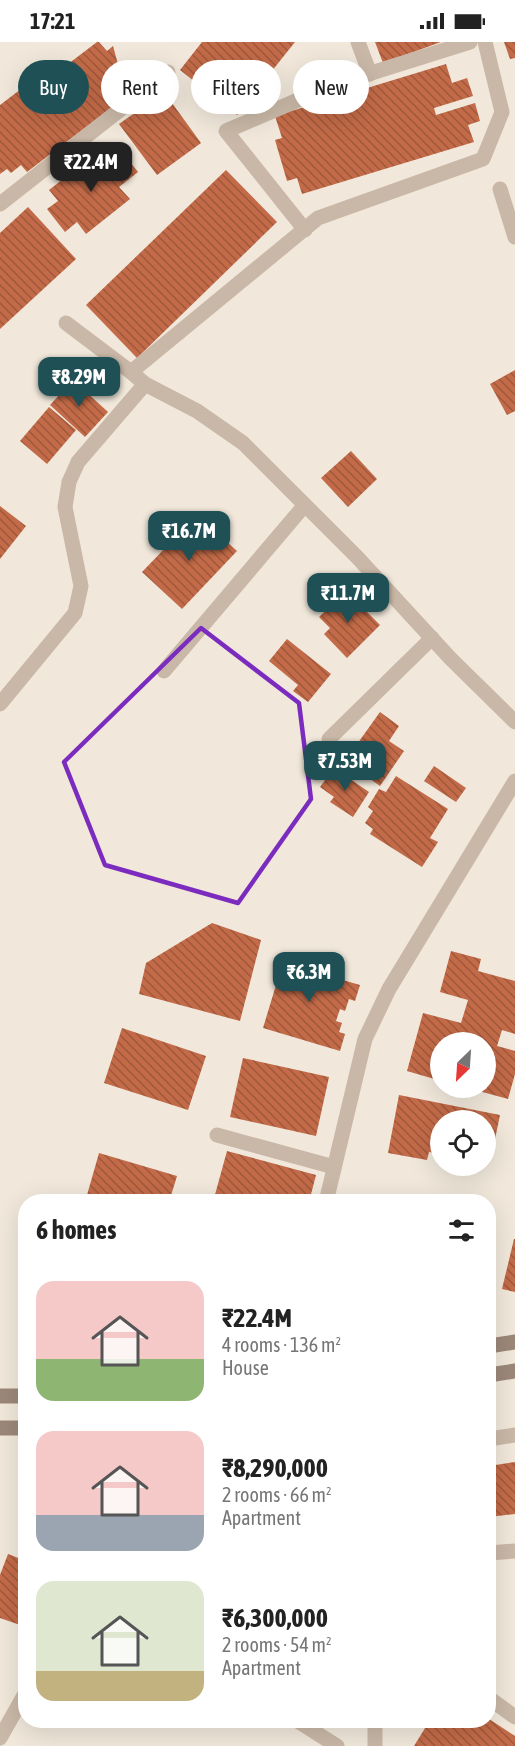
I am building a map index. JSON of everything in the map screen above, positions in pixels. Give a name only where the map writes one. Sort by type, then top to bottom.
[{"type":"main road","points":[[496,1345],[515,1342]]},
{"type":"main road","points":[[496,1374],[515,1371]]},
{"type":"main road","points":[[0,1396],[18,1396]]},
{"type":"main road","points":[[0,1428],[18,1428]]},
{"type":"street","points":[[358,42],[370,74]]},
{"type":"street","points":[[305,230],[226,131],[333,85],[470,42]]},
{"type":"street","points":[[131,372],[318,218],[483,159],[502,112],[484,42]]},
{"type":"street","points":[[0,204],[115,114]]},
{"type":"street","points":[[500,189],[515,237]]},
{"type":"street","points":[[66,323],[146,384],[196,411],[243,443],[357,557],[485,694],[515,722]]},
{"type":"street","points":[[0,704],[75,614],[81,585],[65,507],[69,482],[78,462],[146,384]]},
{"type":"street","points":[[164,671],[304,506]]},
{"type":"street","points":[[329,739],[432,638]]},
{"type":"street","points":[[328,1194],[365,1039],[389,989],[515,781]]},
{"type":"street","points":[[217,1135],[334,1167]]},
{"type":"street","points":[[496,1438],[515,1435]]},
{"type":"street","points":[[496,1552],[515,1551]]},
{"type":"street","points":[[496,1703],[515,1717]]},
{"type":"street","points":[[0,1738],[18,1706]]},
{"type":"street","points":[[309,1728],[337,1746]]},
{"type":"street","points":[[375,1728],[375,1746]]},
{"type":"highlighted area","points":[[201,628],[299,703],[311,799],[238,903],[105,865],[64,762]]},
{"type":"building","points":[[97,42],[107,51],[113,46],[117,60],[101,60],[101,114],[103,114],[27,172],[21,165],[11,173],[7,169],[0,174],[0,105],[18,91],[18,114],[89,114],[89,60],[73,60]]},
{"type":"building","points":[[202,42],[295,42],[281,60],[191,60],[191,79],[180,70]]},
{"type":"building","points":[[375,42],[441,42],[383,63]]},
{"type":"building","points":[[504,42],[515,42],[515,58],[510,59]]},
{"type":"building","points":[[446,64],[452,83],[467,78],[473,96],[434,108],[436,115],[475,103],[480,121],[468,125],[474,142],[302,194],[297,178],[287,181],[275,140],[282,138],[275,116],[293,111],[293,114],[369,114],[369,87]]},
{"type":"building","points":[[179,113],[201,143],[157,175],[119,124],[133,114]]},
{"type":"building","points":[[121,151],[138,172],[119,187],[130,199],[86,234],[77,222],[65,232],[47,209],[58,201],[49,190],[95,154],[104,165]]},
{"type":"building","points":[[226,170],[277,222],[137,358],[86,305]]},
{"type":"building","points":[[28,207],[76,259],[0,329],[0,233]]},
{"type":"building","points":[[515,370],[515,411],[507,415],[490,384]]},
{"type":"building","points":[[73,380],[108,412],[85,437],[50,405]]},
{"type":"building","points":[[49,407],[76,430],[47,464],[20,441]]},
{"type":"building","points":[[351,451],[377,479],[348,507],[321,478]]},
{"type":"building","points":[[0,506],[26,526],[0,559]]},
{"type":"building","points":[[197,515],[237,551],[182,609],[142,572]]},
{"type":"building","points":[[346,591],[380,625],[347,658],[324,634],[330,628],[319,617]]},
{"type":"building","points":[[287,639],[331,674],[308,702],[293,691],[298,685],[269,661]]},
{"type":"building","points":[[380,712],[399,726],[389,741],[404,751],[380,786],[345,761]]},
{"type":"building","points":[[434,766],[466,788],[456,802],[424,781]]},
{"type":"building","points":[[334,768],[369,792],[353,817],[330,802],[334,797],[320,787]]},
{"type":"building","points":[[396,776],[448,809],[430,838],[438,842],[422,867],[370,834],[373,829],[365,823],[373,811],[368,807],[379,789],[386,792]]},
{"type":"building","points":[[212,923],[261,940],[240,1021],[139,994],[146,963]]},
{"type":"building","points":[[451,951],[481,959],[478,971],[515,981],[515,1034],[502,1030],[497,1046],[515,1051],[515,1074],[508,1099],[496,1096],[496,1032],[430,1032],[430,1078],[407,1071],[423,1013],[461,1023],[468,1000],[440,992]]},
{"type":"building","points":[[286,952],[325,964],[322,974],[360,985],[355,1001],[349,999],[345,1011],[340,1009],[336,1021],[342,1023],[339,1032],[345,1034],[340,1051],[263,1028]]},
{"type":"building","points":[[122,1028],[206,1056],[188,1110],[104,1083]]},
{"type":"building","points":[[243,1058],[329,1077],[316,1136],[230,1117]]},
{"type":"building","points":[[399,1095],[475,1110],[430,1110],[430,1152],[427,1160],[388,1153]]},
{"type":"building","points":[[496,1114],[500,1115],[496,1134]]},
{"type":"building","points":[[227,1151],[316,1175],[311,1194],[215,1194]]},
{"type":"building","points":[[99,1153],[177,1176],[171,1194],[87,1194]]},
{"type":"building","points":[[515,1239],[515,1292],[502,1289]]},
{"type":"building","points":[[515,1462],[515,1514],[496,1516],[496,1465]]},
{"type":"building","points":[[8,1554],[18,1558],[18,1624],[0,1618],[0,1575]]},
{"type":"building","points":[[496,1724],[515,1736],[515,1746],[414,1746],[425,1728],[496,1728]]}]
